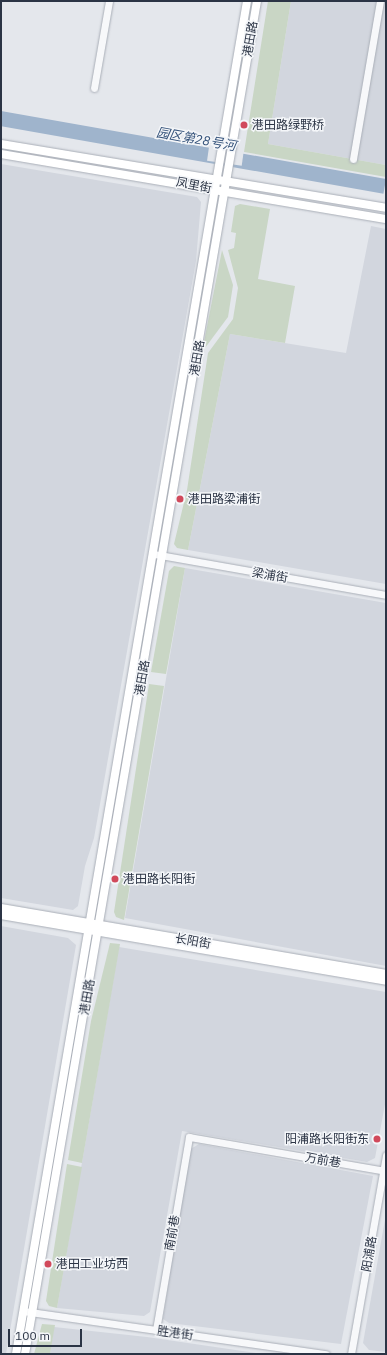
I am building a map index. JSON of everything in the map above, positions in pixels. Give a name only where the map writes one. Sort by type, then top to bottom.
[{"type":"main road","name":"港田路","points":[[16,1354],[154,554],[247,1]]},
{"type":"main road","name":"港田路","points":[[25,1354],[257,1]]},
{"type":"main road","name":"凤里街","points":[[1,144],[386,208]]},
{"type":"main road","name":"凤里街","points":[[1,154],[386,219]]},
{"type":"main road","name":"长阳街","points":[[1,908],[99,929],[386,981]]},
{"type":"main road","name":"长阳街","points":[[1,915],[90,927]]},
{"type":"main road","name":"长阳街","points":[[99,929],[386,974]]},
{"type":"street","points":[[94,88],[109,1]]},
{"type":"street","points":[[353,159],[380,1]]},
{"type":"street","name":"梁浦街","points":[[154,554],[386,595]]},
{"type":"street","name":"万前巷","points":[[189,1136],[385,1171]]},
{"type":"street","name":"南前巷","points":[[156,1330],[189,1136]]},
{"type":"street","name":"阳浦路","points":[[351,1354],[385,1171],[386,1155]]},
{"type":"street","name":"胜港街","points":[[23,1311],[326,1354]]},
{"type":"shaded area","points":[[291,1],[386,1],[386,165],[268,144]]},
{"type":"shaded area","points":[[1,164],[197,197],[201,202],[196,261],[94,838],[85,866],[78,906],[73,910],[1,898]]},
{"type":"shaded area","points":[[371,226],[386,229],[386,584],[188,550],[230,334],[346,353]]},
{"type":"shaded area","points":[[185,568],[386,603],[386,966],[125,918]]},
{"type":"shaded area","points":[[1,926],[68,938],[76,945],[6,1354],[1,1354]]},
{"type":"shaded area","points":[[119,947],[386,992],[386,1099],[375,1158],[367,1162],[182,1131],[150,1312],[144,1316],[57,1308]]},
{"type":"shaded area","points":[[199,1144],[373,1176],[341,1344],[169,1323],[163,1319],[189,1150]]},
{"type":"shaded area","points":[[386,1214],[386,1352],[369,1350],[363,1343]]},
{"type":"shaded area","points":[[54,1327],[147,1337],[263,1354],[50,1354]]},
{"type":"green space","points":[[268,1],[291,1],[268,144],[386,165],[386,177],[244,152]]},
{"type":"green space","points":[[240,204],[270,209],[258,279],[295,286],[285,343],[230,334],[188,550],[177,548],[174,544],[187,490],[208,353],[233,319],[238,288],[228,250],[234,248],[236,233],[231,232],[235,206]]},
{"type":"green space","points":[[222,250],[233,285],[228,317],[202,352]]},
{"type":"green space","points":[[174,566],[185,568],[166,674],[151,672],[169,571]]},
{"type":"green space","points":[[149,684],[164,686],[124,920],[116,917],[114,912]]},
{"type":"green space","points":[[110,943],[120,944],[82,1163],[68,1160],[91,1021]]},
{"type":"green space","points":[[67,1164],[82,1167],[57,1308],[49,1306],[46,1301]]},
{"type":"green space","points":[[42,1324],[55,1325],[50,1354],[34,1354]]},
{"type":"water","points":[[1,111],[386,179],[383,194],[1,126]]},
{"type":"pier","points":[[209,147],[244,152],[242,166],[207,161]]},
{"type":"place","name":"港田路绿野桥","points":[[244,125]]},
{"type":"place","name":"港田路梁浦街","points":[[180,499]]},
{"type":"place","name":"港田路长阳街","points":[[115,879]]},
{"type":"place","name":"阳浦路长阳街东","points":[[377,1139]]},
{"type":"place","name":"港田工业坊西","points":[[48,1264]]},
{"type":"water label","name":"园区第28号河","points":[[196,140]]}]
